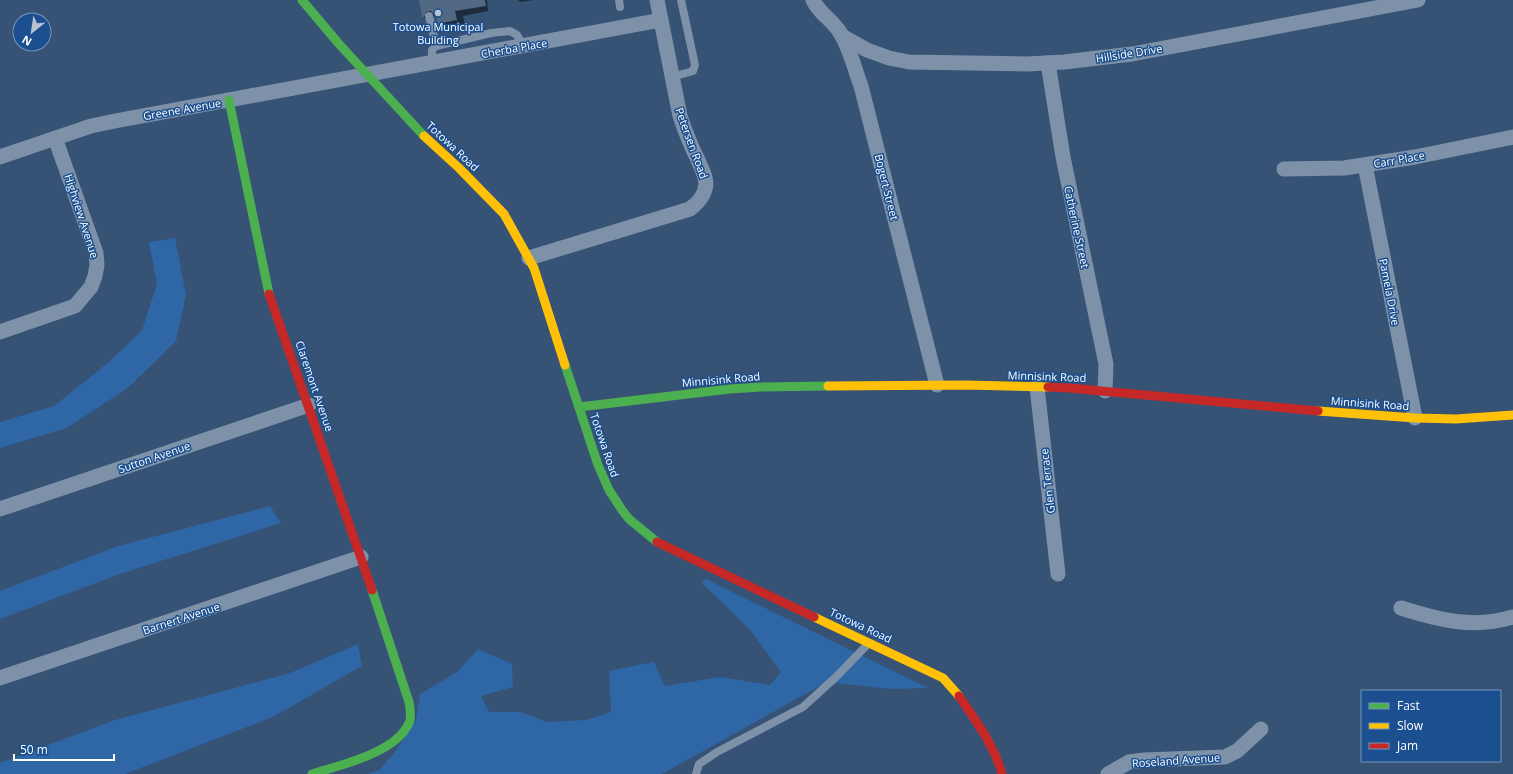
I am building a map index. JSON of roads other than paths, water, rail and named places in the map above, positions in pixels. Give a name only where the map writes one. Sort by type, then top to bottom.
[{"type":"street","name":"Totowa Road","points":[[302,0],[339,44],[415,128],[459,168],[504,214],[534,268],[598,465],[607,488],[618,506],[639,529],[660,544],[943,678],[952,686],[990,743],[1002,774]]},
{"type":"street","name":"Petersen Road","points":[[529,258],[690,209],[698,203],[703,195],[706,184],[704,174],[684,128],[672,77],[657,0]]},
{"type":"street","name":"Bogert Street","points":[[813,0],[817,8],[838,30],[846,43],[861,86],[937,385]]},
{"type":"street","name":"Hillside Drive","points":[[842,36],[867,50],[889,58],[909,62],[1048,63],[1132,54],[1418,0]]},
{"type":"street","name":"Cherba Place","points":[[367,75],[661,20]]},
{"type":"street","name":"Catherine Street","points":[[1048,63],[1063,157],[1106,364],[1105,391]]},
{"type":"street","name":"Greene Avenue","points":[[0,157],[97,125],[367,75]]},
{"type":"street","name":"Claremont Avenue","points":[[229,100],[269,292],[410,702],[409,723],[404,732],[386,748],[312,774]]},
{"type":"street","name":"Carr Place","points":[[1284,169],[1344,168],[1415,157],[1513,137]]},
{"type":"street","name":"Highview Avenue","points":[[0,332],[75,306],[91,287],[95,276],[97,265],[96,253],[55,138]]},
{"type":"street","name":"Pamela Drive","points":[[1364,165],[1415,418]]},
{"type":"street","name":"Minnisink Road","points":[[579,407],[753,387],[806,385],[937,385],[1037,387],[1105,391],[1415,418],[1456,419],[1513,415]]},
{"type":"street","name":"Glen Terrace","points":[[1037,387],[1058,574]]},
{"type":"street","name":"Sutton Avenue","points":[[0,508],[309,405]]},
{"type":"street","name":"Barnert Avenue","points":[[0,678],[361,557]]},
{"type":"street","points":[[1401,608],[1429,617],[1456,622],[1469,623],[1493,621],[1513,617]]},
{"type":"street","name":"Roseland Avenue","points":[[1108,774],[1129,762],[1144,760],[1225,757],[1237,751],[1261,729]]},
{"type":"lane","points":[[672,77],[685,75],[692,71],[695,65],[681,0]]},
{"type":"lane","points":[[429,16],[436,46]]},
{"type":"lane","points":[[432,63],[432,50],[436,46],[491,33],[510,30],[517,35],[523,46]]},
{"type":"lane","points":[[696,774],[699,764],[717,752],[802,707],[837,676],[869,642]]},
{"type":"place","name":"Totowa Municipal Building","points":[[438,13]]}]
